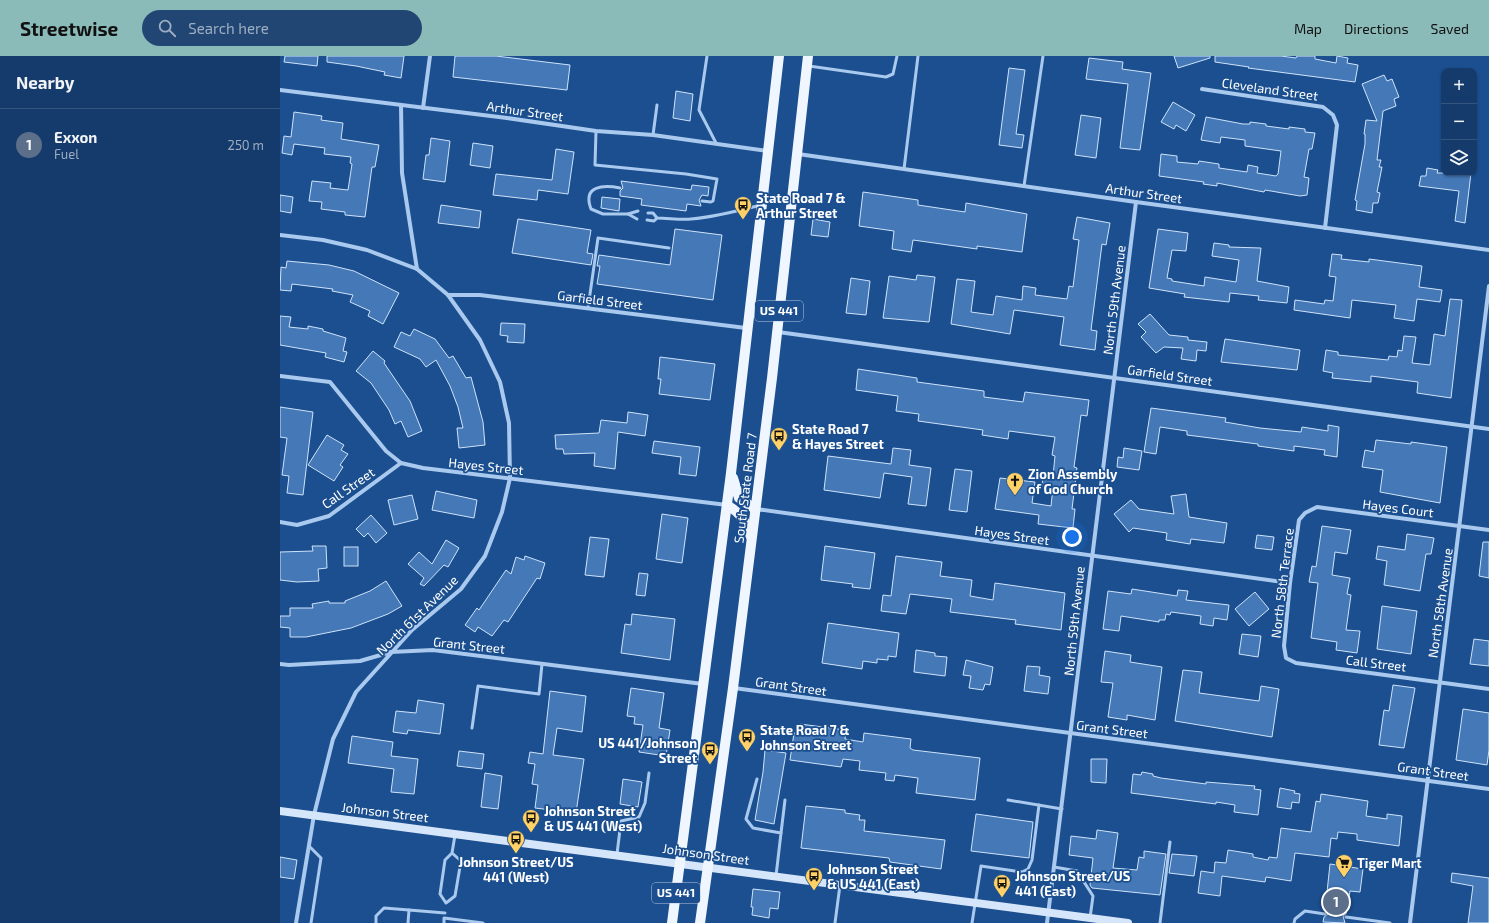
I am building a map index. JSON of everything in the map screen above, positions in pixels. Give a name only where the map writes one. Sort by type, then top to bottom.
[{"type":"main road","name":"South State Road 7","points":[[672,923],[749,328],[779,56]]},
{"type":"main road","name":"South State Road 7","points":[[700,923],[733,688],[807,61]]},
{"type":"main road","points":[[731,472],[739,498],[755,509]]},
{"type":"main road","points":[[727,505],[742,517],[751,539]]},
{"type":"street","points":[[423,108],[430,56]]},
{"type":"street","name":"Cleveland Street","points":[[1202,89],[1323,107],[1333,115],[1337,124],[1325,228]]},
{"type":"street","name":"Arthur Street","points":[[280,90],[596,131],[716,143],[768,151]]},
{"type":"street","points":[[280,234],[323,240],[368,250],[416,269],[402,172],[401,105]]},
{"type":"street","name":"Arthur Street","points":[[796,154],[1489,250]]},
{"type":"street","name":"North 59th Avenue","points":[[1047,923],[1071,734],[1091,556],[1136,202]]},
{"type":"street","name":"North 61st Avenue","points":[[296,923],[314,815],[333,739],[356,692],[412,630],[461,589],[486,556],[502,512],[510,478],[509,423],[500,382],[480,340],[448,295],[416,269]]},
{"type":"street","name":"North 58th Avenue","points":[[1410,923],[1489,286]]},
{"type":"street","name":"Garfield Street","points":[[448,295],[480,295],[749,328]]},
{"type":"street","name":"Garfield Street","points":[[776,332],[1489,429]]},
{"type":"street","name":"Hayes Street","points":[[280,376],[330,382],[386,451],[401,463],[423,468],[727,505]]},
{"type":"street","name":"Call Street","points":[[280,522],[298,524],[329,516],[401,463]]},
{"type":"street","name":"Hayes Court","points":[[1305,513],[1317,507],[1489,530]]},
{"type":"street","name":"Hayes Street","points":[[755,509],[1290,583]]},
{"type":"street","name":"North 58th Terrace","points":[[1286,658],[1284,646],[1290,583],[1299,520],[1305,513]]},
{"type":"street","name":"Grant Street","points":[[280,664],[289,665],[360,661],[391,652],[433,650],[704,684]]},
{"type":"street","name":"Call Street","points":[[1286,658],[1296,663],[1489,689]]},
{"type":"street","name":"Grant Street","points":[[733,688],[1489,789]]},
{"type":"street","name":"Johnson Street","points":[[280,811],[618,854],[976,902],[1090,918],[1101,921],[1128,923]]},
{"type":"lane","points":[[707,56],[699,110],[716,143]]},
{"type":"lane","points":[[807,61],[886,77],[893,74],[897,56]]},
{"type":"lane","points":[[904,169],[918,56]]},
{"type":"lane","points":[[1024,186],[1043,56]]},
{"type":"lane","points":[[653,136],[657,105]]},
{"type":"lane","points":[[596,131],[594,165],[686,174],[717,179],[713,201],[702,201]]},
{"type":"lane","points":[[620,188],[602,186],[595,189],[588,202],[592,209],[603,214],[628,214],[638,211]]},
{"type":"lane","points":[[647,220],[654,221],[657,218],[691,219],[708,215],[724,215],[762,204]]},
{"type":"lane","points":[[648,213],[653,214],[657,218]]},
{"type":"lane","points":[[628,214],[637,219]]},
{"type":"lane","points":[[588,308],[598,238],[669,248]]},
{"type":"lane","points":[[472,728],[478,686],[539,694],[542,664]]},
{"type":"lane","points":[[618,854],[621,821],[638,817],[645,803],[649,773]]},
{"type":"lane","points":[[757,779],[746,820],[753,828],[780,833]]},
{"type":"lane","points":[[776,876],[785,800]]},
{"type":"lane","points":[[1008,800],[1062,809]]},
{"type":"lane","points":[[972,923],[981,866],[1022,872],[1028,869],[1032,860],[1039,805]]},
{"type":"lane","points":[[444,923],[446,903],[440,894],[445,860],[452,853],[455,833]]},
{"type":"lane","points":[[1160,923],[1170,842]]},
{"type":"lane","points":[[310,846],[321,858],[311,923]]},
{"type":"lane","points":[[446,903],[455,896],[461,862],[452,853]]},
{"type":"lane","points":[[1054,868],[1077,871],[1093,896],[1090,918]]},
{"type":"lane","points":[[835,923],[840,884]]},
{"type":"lane","points":[[376,923],[376,916],[384,908],[445,913]]},
{"type":"lane","points":[[408,923],[409,910]]},
{"type":"lane","points":[[1294,923],[1295,919],[1305,911],[1325,914]]},
{"type":"lane","points":[[1346,917],[1370,922],[1390,923]]},
{"type":"lane","points":[[444,918],[482,923]]},
{"type":"building","points":[[285,56],[318,56],[317,66],[284,62]]},
{"type":"building","points":[[327,56],[404,56],[401,78],[384,75],[385,72],[327,62]]},
{"type":"building","points":[[455,56],[496,56],[570,65],[567,90],[453,77]]},
{"type":"building","points":[[1174,56],[1210,56],[1210,58],[1178,68]]},
{"type":"building","points":[[1215,56],[1281,56],[1296,58],[1297,56],[1315,56],[1315,59],[1336,63],[1337,56],[1348,58],[1347,63],[1358,65],[1355,82],[1248,68],[1249,67],[1215,62]]},
{"type":"building","points":[[1089,58],[1123,62],[1122,69],[1151,73],[1140,150],[1120,148],[1128,84],[1086,79]]},
{"type":"building","points":[[1009,68],[1025,70],[1016,134],[1024,135],[1022,148],[999,145]]},
{"type":"building","points":[[1384,75],[1387,81],[1392,79],[1399,97],[1394,99],[1396,106],[1383,111],[1377,160],[1381,160],[1379,167],[1382,167],[1377,192],[1380,193],[1378,203],[1373,203],[1372,213],[1356,210],[1357,201],[1355,200],[1365,144],[1364,134],[1366,120],[1377,121],[1362,84]]},
{"type":"building","points":[[676,91],[693,94],[690,121],[673,118]]},
{"type":"building","points":[[1173,102],[1195,115],[1186,131],[1176,125],[1174,129],[1161,122]]},
{"type":"building","points":[[294,112],[322,116],[321,120],[343,123],[341,139],[379,145],[375,167],[372,167],[365,217],[345,215],[345,212],[321,209],[322,202],[309,201],[312,181],[331,183],[330,188],[348,190],[352,164],[350,163],[351,157],[324,154],[325,148],[294,144],[292,155],[282,153],[284,136],[291,137]]},
{"type":"building","points":[[1081,115],[1101,118],[1096,158],[1075,155]]},
{"type":"building","points":[[1206,117],[1243,124],[1250,124],[1250,122],[1289,129],[1289,127],[1305,129],[1305,132],[1315,133],[1312,149],[1309,149],[1304,177],[1309,178],[1307,195],[1300,196],[1265,190],[1264,192],[1217,183],[1217,186],[1203,184],[1204,182],[1159,176],[1161,154],[1177,156],[1177,162],[1198,164],[1199,161],[1219,164],[1219,168],[1247,172],[1248,165],[1258,167],[1257,173],[1276,176],[1278,174],[1281,151],[1245,146],[1245,140],[1221,137],[1220,143],[1201,140]]},
{"type":"building","points":[[431,138],[450,141],[445,182],[423,179],[426,155],[429,155]]},
{"type":"building","points":[[473,143],[493,146],[490,168],[470,165]]},
{"type":"building","points":[[556,149],[574,152],[568,194],[538,190],[537,200],[493,195],[496,174],[552,180]]},
{"type":"building","points":[[1427,168],[1438,170],[1437,173],[1441,173],[1441,176],[1471,176],[1465,223],[1455,221],[1459,191],[1419,186],[1421,176],[1426,176]]},
{"type":"building","points":[[621,181],[691,190],[692,185],[709,187],[708,196],[702,195],[699,200],[701,206],[687,204],[686,211],[641,205],[642,199],[620,196],[620,191],[623,188]]},
{"type":"building","points":[[863,192],[918,200],[918,205],[965,212],[966,203],[1027,214],[1022,252],[977,246],[977,249],[913,240],[911,252],[892,249],[894,231],[859,226]]},
{"type":"building","points":[[280,195],[293,197],[291,213],[280,211]]},
{"type":"building","points":[[602,197],[620,199],[619,211],[601,208]]},
{"type":"building","points":[[441,205],[481,211],[479,228],[438,223]]},
{"type":"building","points":[[1077,217],[1110,223],[1106,245],[1102,244],[1091,330],[1097,331],[1095,350],[1060,345],[1064,317],[1014,310],[1010,334],[951,324],[957,279],[975,281],[971,312],[993,315],[996,296],[1022,300],[1023,286],[1036,288],[1035,295],[1067,299],[1069,286],[1073,287],[1079,240],[1073,239]]},
{"type":"building","points":[[518,219],[591,230],[587,253],[593,254],[591,265],[512,253]]},
{"type":"building","points":[[813,219],[830,222],[828,237],[811,235]]},
{"type":"building","points":[[675,229],[722,235],[713,300],[597,284],[600,266],[597,266],[599,255],[670,265]]},
{"type":"building","points":[[1158,229],[1188,233],[1186,251],[1172,250],[1167,278],[1172,279],[1172,281],[1204,286],[1205,277],[1236,282],[1239,260],[1212,256],[1214,243],[1229,245],[1229,247],[1261,248],[1257,281],[1289,287],[1287,303],[1258,300],[1259,296],[1230,293],[1229,302],[1184,297],[1185,294],[1149,288]]},
{"type":"building","points":[[1332,254],[1342,255],[1341,259],[1369,262],[1369,259],[1422,266],[1419,287],[1442,290],[1440,302],[1417,299],[1414,321],[1394,318],[1396,305],[1352,300],[1350,318],[1294,310],[1295,300],[1324,304],[1325,300],[1333,301],[1336,277],[1329,276]]},
{"type":"building","points":[[287,261],[329,265],[354,271],[399,293],[383,324],[368,316],[370,311],[350,302],[353,295],[332,291],[333,289],[292,284],[291,291],[280,290],[281,267],[286,268]]},
{"type":"building","points":[[917,275],[935,277],[929,322],[883,318],[889,276],[916,280]]},
{"type":"building","points":[[851,278],[870,281],[866,315],[846,313]]},
{"type":"building","points":[[1450,299],[1462,300],[1451,398],[1417,393],[1418,382],[1371,376],[1371,382],[1332,378],[1333,373],[1323,371],[1326,350],[1338,352],[1338,355],[1388,360],[1389,356],[1397,357],[1398,350],[1402,351],[1404,336],[1416,337],[1412,363],[1430,365],[1434,334],[1445,336]]},
{"type":"building","points":[[1150,314],[1169,335],[1188,337],[1188,340],[1207,342],[1206,351],[1197,350],[1196,361],[1181,359],[1183,348],[1164,347],[1156,353],[1141,337],[1146,332],[1138,324]]},
{"type":"building","points":[[280,316],[291,317],[289,327],[308,329],[308,326],[323,329],[323,331],[346,338],[343,351],[347,352],[344,362],[325,357],[326,353],[280,345]]},
{"type":"building","points":[[501,323],[525,324],[524,343],[507,342],[508,336],[500,335]]},
{"type":"building","points":[[414,329],[435,339],[449,358],[453,356],[466,378],[471,377],[483,422],[485,445],[459,448],[457,428],[463,428],[458,407],[450,386],[436,360],[426,367],[420,359],[394,347],[401,332],[410,336]]},
{"type":"building","points":[[1225,339],[1300,350],[1297,370],[1221,362]]},
{"type":"building","points":[[373,351],[385,361],[384,363],[410,401],[422,431],[408,437],[401,421],[395,424],[389,410],[371,383],[356,371]]},
{"type":"building","points":[[660,357],[715,364],[710,400],[659,394],[661,379],[658,379]]},
{"type":"building","points":[[858,369],[917,378],[917,382],[984,391],[984,397],[1023,402],[1025,392],[1089,400],[1087,416],[1081,415],[1074,467],[1077,468],[1072,509],[1075,509],[1073,528],[1038,524],[1039,515],[995,509],[1000,478],[1035,482],[1032,503],[1051,506],[1053,487],[1042,486],[1043,475],[1053,476],[1055,456],[1052,455],[1055,437],[1009,431],[1008,439],[982,435],[983,430],[918,421],[919,414],[896,411],[898,396],[856,390]]},
{"type":"building","points":[[280,407],[313,412],[303,495],[287,493],[289,476],[282,475],[287,438],[280,437]]},
{"type":"building","points":[[1151,408],[1226,418],[1225,422],[1260,428],[1301,432],[1302,427],[1328,431],[1328,425],[1339,427],[1337,457],[1324,455],[1325,450],[1294,446],[1294,451],[1258,446],[1258,444],[1187,435],[1187,431],[1160,427],[1156,454],[1144,452]]},
{"type":"building","points":[[628,412],[648,415],[645,436],[618,432],[615,469],[594,466],[595,453],[564,454],[563,449],[556,449],[555,435],[599,433],[601,420],[627,423]]},
{"type":"building","points":[[327,435],[344,445],[341,450],[348,454],[340,465],[343,467],[334,481],[308,465]]},
{"type":"building","points":[[1376,440],[1411,444],[1411,442],[1447,447],[1440,503],[1380,492],[1383,470],[1362,467],[1365,450],[1374,452]]},
{"type":"building","points":[[654,441],[700,447],[696,476],[679,474],[681,457],[652,453]]},
{"type":"building","points":[[893,448],[911,450],[909,465],[931,468],[926,506],[908,504],[912,477],[884,473],[880,498],[824,490],[828,456],[891,464]]},
{"type":"building","points":[[1124,448],[1142,451],[1139,470],[1117,467],[1118,457],[1123,458]]},
{"type":"building","points":[[955,469],[972,471],[967,512],[949,510]]},
{"type":"building","points":[[436,491],[477,500],[474,518],[432,510]]},
{"type":"building","points":[[1186,494],[1189,517],[1227,523],[1224,543],[1191,539],[1190,544],[1166,540],[1167,533],[1133,528],[1129,532],[1114,514],[1131,500],[1139,509],[1174,514],[1171,496]]},
{"type":"building","points":[[412,495],[418,519],[394,525],[388,500]]},
{"type":"building","points":[[662,514],[688,518],[682,563],[656,559]]},
{"type":"building","points":[[371,515],[387,533],[376,543],[368,533],[364,537],[356,529]]},
{"type":"building","points":[[1322,526],[1351,530],[1347,554],[1335,552],[1332,575],[1350,578],[1347,594],[1351,595],[1346,630],[1360,631],[1357,653],[1336,650],[1337,642],[1311,638],[1318,583],[1309,582],[1312,566],[1316,567]]},
{"type":"building","points":[[1407,534],[1434,538],[1431,554],[1426,554],[1420,591],[1384,585],[1387,561],[1376,559],[1378,546],[1405,550]]},
{"type":"building","points":[[1257,535],[1274,537],[1272,550],[1255,548]]},
{"type":"building","points":[[590,537],[609,539],[604,577],[585,575]]},
{"type":"building","points":[[446,540],[459,548],[448,567],[444,565],[424,586],[420,584],[424,578],[408,564],[419,552],[432,564]]},
{"type":"building","points":[[1483,542],[1489,542],[1489,578],[1479,576]]},
{"type":"building","points":[[312,546],[326,546],[327,568],[318,569],[319,581],[297,582],[280,580],[280,552],[313,551]]},
{"type":"building","points":[[825,546],[875,553],[870,589],[852,587],[853,584],[821,580]]},
{"type":"building","points":[[344,547],[358,547],[358,566],[344,566]]},
{"type":"building","points":[[525,556],[545,563],[540,579],[537,578],[508,622],[504,620],[492,636],[478,627],[475,632],[465,625],[477,608],[479,610],[506,570],[511,574],[516,557],[524,560]]},
{"type":"building","points":[[896,556],[942,562],[940,576],[972,580],[970,596],[993,600],[995,583],[1065,593],[1061,630],[1015,624],[1016,620],[950,612],[952,599],[910,594],[906,614],[881,611],[883,595],[891,596]]},
{"type":"building","points":[[639,573],[648,574],[645,596],[636,595]]},
{"type":"building","points":[[386,581],[402,606],[388,614],[351,628],[306,637],[290,637],[290,628],[280,627],[280,616],[290,616],[290,608],[313,608],[312,604],[329,601],[329,603],[345,603],[345,601],[370,591]]},
{"type":"building","points":[[1132,589],[1177,596],[1178,590],[1188,591],[1186,600],[1229,605],[1227,620],[1214,618],[1213,626],[1200,624],[1201,616],[1171,612],[1170,615],[1166,614],[1165,620],[1159,620],[1159,622],[1121,616],[1119,631],[1103,629],[1108,591],[1131,594]]},
{"type":"building","points":[[1255,592],[1269,609],[1249,626],[1235,609]]},
{"type":"building","points":[[1382,606],[1417,611],[1411,654],[1377,649]]},
{"type":"building","points":[[632,614],[675,619],[670,660],[621,653],[625,624],[631,625]]},
{"type":"building","points":[[828,623],[899,633],[896,657],[888,656],[888,660],[877,659],[877,663],[863,661],[862,669],[822,663]]},
{"type":"building","points":[[1242,634],[1261,636],[1258,657],[1239,654]]},
{"type":"building","points":[[1474,639],[1489,641],[1489,666],[1470,664]]},
{"type":"building","points":[[916,650],[935,653],[935,656],[947,657],[945,676],[914,672]]},
{"type":"building","points":[[1105,651],[1131,655],[1130,662],[1162,667],[1155,720],[1127,715],[1127,720],[1108,717],[1113,683],[1101,682]]},
{"type":"building","points":[[966,660],[993,667],[990,685],[985,684],[983,690],[969,688],[971,676],[963,675]]},
{"type":"building","points":[[1027,666],[1040,667],[1039,675],[1050,677],[1048,694],[1024,691]]},
{"type":"building","points":[[1183,670],[1202,672],[1199,693],[1259,701],[1261,686],[1279,689],[1272,737],[1175,721]]},
{"type":"building","points":[[1393,685],[1415,688],[1404,748],[1379,745],[1384,710],[1389,711]]},
{"type":"building","points":[[631,688],[664,693],[659,728],[670,730],[666,756],[639,752],[643,725],[634,724],[635,717],[627,716]]},
{"type":"building","points":[[550,691],[586,696],[582,732],[557,728],[553,755],[584,759],[576,813],[535,808],[538,785],[532,784],[535,764],[528,763],[530,752],[543,754]]},
{"type":"building","points":[[418,700],[444,704],[440,734],[408,730],[407,734],[393,732],[396,711],[416,713]]},
{"type":"building","points":[[1463,709],[1489,713],[1489,750],[1487,765],[1456,760]]},
{"type":"building","points":[[800,724],[846,730],[845,739],[863,742],[864,733],[911,739],[910,748],[913,750],[980,758],[975,800],[916,793],[918,778],[895,775],[894,781],[885,780],[886,773],[859,770],[860,761],[843,759],[841,767],[790,760],[794,733],[798,734]]},
{"type":"building","points":[[352,736],[393,742],[391,756],[418,759],[414,794],[391,792],[394,769],[348,763]]},
{"type":"building","points":[[765,750],[786,753],[774,824],[755,820]]},
{"type":"building","points":[[459,751],[484,754],[482,769],[457,766]]},
{"type":"building","points":[[1091,759],[1107,759],[1106,783],[1091,782]]},
{"type":"building","points":[[1142,772],[1153,774],[1153,776],[1161,778],[1206,784],[1206,782],[1255,786],[1254,789],[1261,790],[1258,815],[1234,812],[1235,805],[1131,793],[1133,774],[1141,775]]},
{"type":"building","points":[[485,773],[502,776],[498,809],[481,807]]},
{"type":"building","points":[[623,779],[642,782],[638,807],[620,804]]},
{"type":"building","points":[[1280,788],[1295,791],[1294,793],[1300,794],[1299,803],[1292,802],[1291,809],[1277,807]]},
{"type":"building","points":[[1321,794],[1368,801],[1366,816],[1387,819],[1387,814],[1402,816],[1399,846],[1357,840],[1357,834],[1338,832],[1337,839],[1331,838],[1329,857],[1295,853],[1291,881],[1266,877],[1265,882],[1222,876],[1220,896],[1198,893],[1201,871],[1214,873],[1215,862],[1226,863],[1228,850],[1253,854],[1253,857],[1268,860],[1269,857],[1277,858],[1281,828],[1311,832],[1316,801],[1320,802]]},
{"type":"building","points":[[806,806],[845,810],[845,813],[860,815],[859,820],[865,820],[864,831],[945,840],[941,869],[890,862],[889,858],[801,848]]},
{"type":"building","points":[[976,814],[1033,822],[1029,858],[971,851]]},
{"type":"building","points":[[1097,830],[1118,833],[1113,868],[1137,870],[1139,857],[1144,858],[1144,851],[1166,854],[1160,895],[1092,888],[1090,885],[1093,858],[1069,855],[1071,836],[1096,839]]},
{"type":"building","points":[[1172,854],[1197,856],[1194,876],[1169,873]]},
{"type":"building","points":[[280,857],[297,860],[294,879],[280,877]]},
{"type":"building","points":[[1330,864],[1363,869],[1360,892],[1350,891],[1346,914],[1343,916],[1345,923],[1323,922],[1324,917],[1328,914],[1325,911]]},
{"type":"building","points":[[1452,873],[1489,878],[1489,923],[1468,923],[1473,886],[1451,882]]},
{"type":"building","points":[[753,889],[780,892],[778,909],[770,908],[769,918],[752,915],[753,907],[751,907]]},
{"type":"place","name":"State Road 7 & Arthur Street","points":[[743,220]]},
{"type":"place","name":"State Road 7 & Hayes Street","points":[[779,451]]},
{"type":"place","name":"Zion Assembly of God Church","points":[[1015,496]]},
{"type":"place","name":"State Road 7 & Johnson Street","points":[[747,752]]},
{"type":"place","name":"US 441/Johnson Street","points":[[710,765]]},
{"type":"place","name":"Johnson Street & US 441 (West)","points":[[531,833]]},
{"type":"place","name":"Johnson Street/US 441 (West)","points":[[516,854]]},
{"type":"place","name":"Tiger Mart","points":[[1344,878]]},
{"type":"place","name":"Johnson Street & US 441 (East)","points":[[814,891]]},
{"type":"place","name":"Johnson Street/US 441 (East)","points":[[1002,898]]},
{"type":"place","name":"Exxon","points":[[1336,902]]}]
